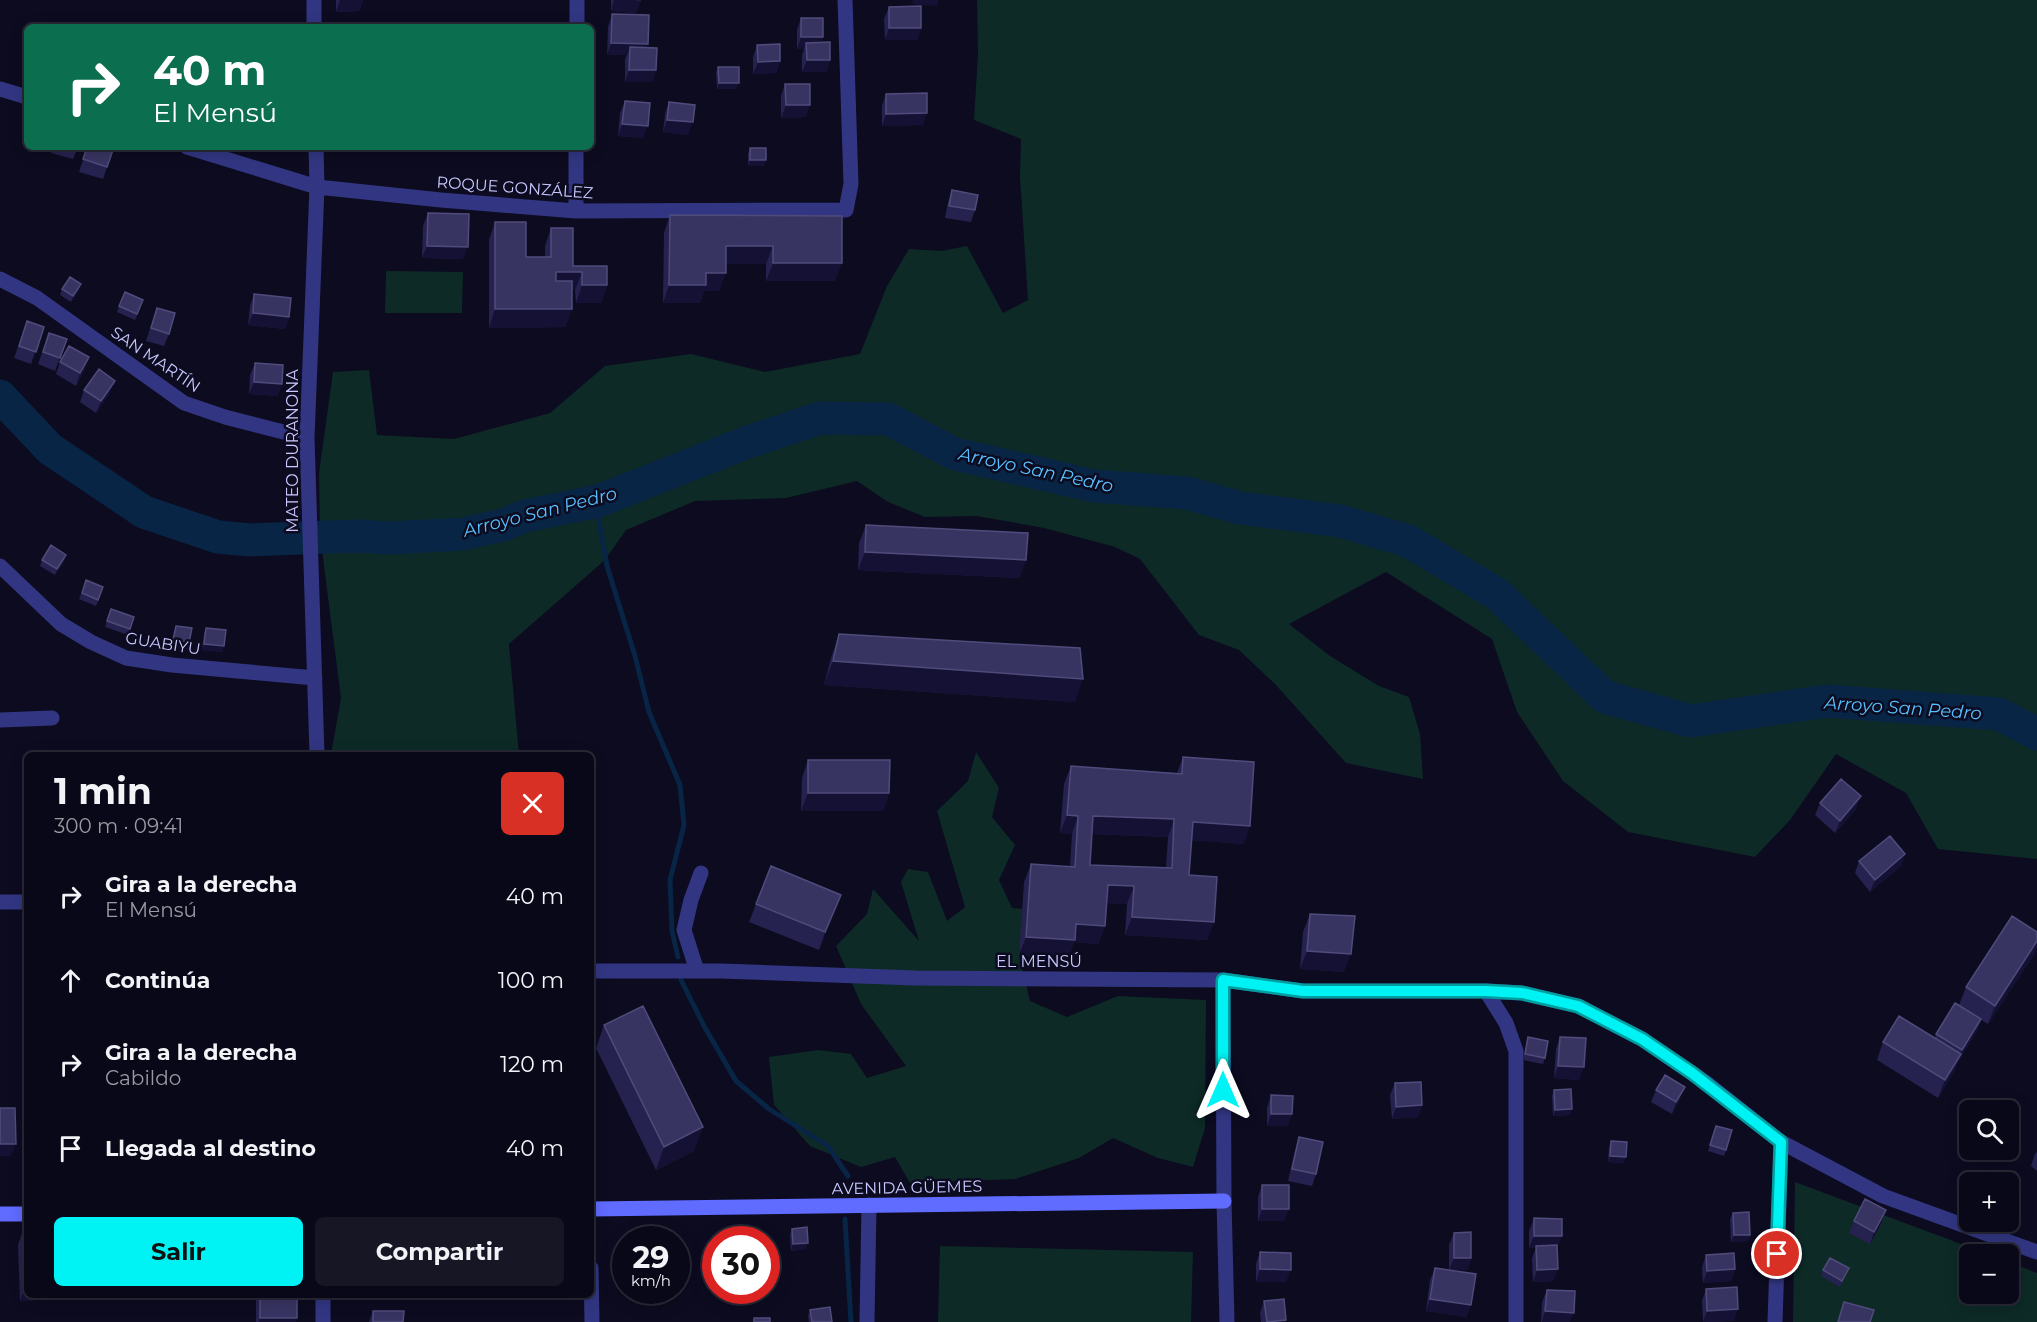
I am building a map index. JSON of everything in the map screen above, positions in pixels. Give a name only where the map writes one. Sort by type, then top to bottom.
[{"type":"main road","name":"AVENIDA GÜEMES","points":[[594,1209],[1224,1201]]},
{"type":"main road","points":[[0,1214],[24,1214]]},
{"type":"street","points":[[314,0],[314,24]]},
{"type":"street","points":[[577,0],[577,24]]},
{"type":"street","name":"ROQUE GONZÁLEZ","points":[[197,150],[317,187],[576,211],[846,210],[850,184],[845,0]]},
{"type":"street","points":[[0,89],[24,96]]},
{"type":"street","name":"MATEO DURANONA","points":[[316,150],[317,187],[307,438],[317,752]]},
{"type":"street","points":[[576,150],[576,211]]},
{"type":"street","name":"SAN MARTÍN","points":[[0,279],[37,298],[184,403],[225,417],[307,438]]},
{"type":"street","name":"GUABIYU","points":[[0,566],[61,624],[91,642],[126,658],[172,665],[315,678]]},
{"type":"street","points":[[0,720],[52,718]]},
{"type":"street","points":[[697,971],[684,930],[691,900],[701,873]]},
{"type":"street","points":[[0,902],[24,902]]},
{"type":"street","name":"EL MENSÚ","points":[[594,971],[697,971],[915,978],[1223,980],[1303,991],[1522,993],[1578,1006],[1642,1039],[1699,1077],[1781,1142],[1883,1196],[2037,1252]]},
{"type":"street","points":[[1223,980],[1227,1322]]},
{"type":"street","points":[[1486,991],[1506,1023],[1516,1051],[1516,1322]]},
{"type":"street","points":[[1775,1322],[1781,1142]]},
{"type":"street","points":[[867,1322],[869,1206]]},
{"type":"street","points":[[323,1298],[323,1322]]},
{"type":"street","points":[[592,1298],[592,1322]]},
{"type":"green space","points":[[977,0],[2037,0],[2037,859],[1938,849],[1906,793],[1836,754],[1790,820],[1755,857],[1628,832],[1563,781],[1517,712],[1492,639],[1386,572],[1289,624],[1330,656],[1379,686],[1409,697],[1420,734],[1423,779],[1346,763],[1275,684],[1239,650],[1199,635],[1140,559],[1115,547],[1044,528],[977,516],[925,517],[888,502],[857,481],[786,498],[695,501],[626,530],[605,560],[509,644],[519,752],[331,752],[341,698],[320,535],[319,473],[333,372],[369,370],[377,435],[454,439],[550,413],[605,366],[691,354],[765,372],[860,354],[887,286],[909,249],[942,251],[967,246],[1003,313],[1028,300],[1020,177],[1021,139],[974,120],[978,54]]},
{"type":"green space","points":[[386,271],[463,272],[462,313],[385,313]]},
{"type":"green space","points":[[976,752],[999,788],[992,817],[1015,845],[999,880],[1012,908],[1023,909],[1019,955],[1030,1001],[1067,1017],[1118,996],[1206,1000],[1205,1128],[1193,1167],[1158,1158],[1113,1138],[1079,1158],[1015,1179],[910,1183],[895,1157],[861,1167],[810,1146],[774,1105],[769,1057],[818,1050],[851,1054],[867,1078],[906,1066],[861,1004],[836,946],[867,914],[873,889],[919,941],[901,882],[908,869],[928,872],[947,921],[965,907],[937,811],[968,781]]},
{"type":"green space","points":[[1795,1182],[1961,1244],[1959,1244],[1959,1304],[2019,1304],[2019,1266],[2037,1273],[2037,1322],[1793,1322]]},
{"type":"green space","points":[[940,1246],[1193,1252],[1191,1322],[938,1322]]},
{"type":"building","points":[[921,6],[921,28],[889,28],[889,7]]},
{"type":"building","points":[[612,14],[649,15],[648,44],[611,43]]},
{"type":"building","points":[[801,18],[823,18],[823,37],[801,37]]},
{"type":"building","points":[[830,42],[830,60],[807,60],[806,43]]},
{"type":"building","points":[[780,44],[780,61],[758,62],[757,45]]},
{"type":"building","points":[[630,47],[657,48],[656,70],[629,70]]},
{"type":"building","points":[[718,67],[739,67],[739,83],[719,83]]},
{"type":"building","points":[[785,84],[810,84],[810,105],[786,105]]},
{"type":"building","points":[[927,93],[927,113],[886,114],[886,94]]},
{"type":"building","points":[[625,101],[650,103],[648,126],[622,124]]},
{"type":"building","points":[[669,102],[695,105],[693,122],[667,120]]},
{"type":"building","points":[[750,148],[766,148],[766,160],[750,160]]},
{"type":"building","points":[[86,150],[113,150],[107,167],[83,159]]},
{"type":"building","points":[[952,190],[978,195],[975,210],[949,206]]},
{"type":"building","points":[[428,213],[469,214],[468,247],[427,246]]},
{"type":"building","points":[[670,215],[842,216],[842,263],[773,263],[773,246],[726,246],[726,273],[706,273],[706,285],[669,285]]},
{"type":"building","points":[[495,222],[526,222],[526,257],[551,257],[551,228],[573,228],[573,266],[607,266],[607,285],[582,285],[582,272],[556,272],[556,281],[572,281],[572,309],[495,309]]},
{"type":"building","points":[[70,277],[81,284],[73,296],[62,289]]},
{"type":"building","points":[[125,292],[143,300],[137,314],[119,306]]},
{"type":"building","points":[[254,294],[291,298],[289,317],[253,313]]},
{"type":"building","points":[[157,308],[175,313],[169,334],[151,328]]},
{"type":"building","points":[[27,321],[44,327],[36,352],[19,346]]},
{"type":"building","points":[[49,333],[67,339],[60,358],[43,352]]},
{"type":"building","points":[[69,346],[89,357],[80,373],[60,362]]},
{"type":"building","points":[[255,363],[283,365],[282,384],[254,382]]},
{"type":"building","points":[[99,369],[115,381],[101,401],[84,390]]},
{"type":"building","points":[[866,525],[1028,533],[1026,560],[865,552]]},
{"type":"building","points":[[51,545],[66,555],[57,569],[42,560]]},
{"type":"building","points":[[86,580],[103,587],[98,600],[82,593]]},
{"type":"building","points":[[111,609],[134,617],[130,629],[107,621]]},
{"type":"building","points":[[176,626],[192,628],[189,643],[173,640]]},
{"type":"building","points":[[206,628],[226,630],[224,646],[204,644]]},
{"type":"building","points":[[839,634],[1080,648],[1083,679],[833,661]]},
{"type":"building","points":[[1183,757],[1254,762],[1250,826],[1193,822],[1189,875],[1217,877],[1214,922],[1132,917],[1134,886],[1108,885],[1105,926],[1076,924],[1075,940],[1026,937],[1031,864],[1075,867],[1078,816],[1067,815],[1071,766],[1182,774]],"holes":[[[1093,816],[1174,819],[1172,868],[1090,865]]]},
{"type":"building","points":[[808,760],[890,760],[889,793],[808,793]]},
{"type":"building","points":[[1841,779],[1861,796],[1840,821],[1820,803]]},
{"type":"building","points":[[1890,836],[1905,854],[1875,880],[1859,861]]},
{"type":"building","points":[[771,866],[841,895],[825,932],[756,904]]},
{"type":"building","points":[[1310,914],[1355,916],[1351,954],[1307,951]]},
{"type":"building","points":[[2012,916],[2037,932],[2037,941],[1995,1006],[1966,987]]},
{"type":"building","points":[[1955,1003],[1981,1019],[1962,1050],[1936,1034]]},
{"type":"building","points":[[643,1006],[703,1127],[664,1147],[604,1025]]},
{"type":"building","points":[[1899,1016],[1961,1054],[1945,1080],[1883,1042]]},
{"type":"building","points":[[1528,1037],[1548,1041],[1545,1058],[1525,1054]]},
{"type":"building","points":[[1560,1037],[1586,1038],[1584,1067],[1558,1066]]},
{"type":"building","points":[[1665,1075],[1685,1087],[1676,1102],[1656,1090]]},
{"type":"building","points":[[1421,1082],[1422,1105],[1396,1107],[1395,1083]]},
{"type":"building","points":[[1571,1089],[1572,1109],[1555,1110],[1554,1090]]},
{"type":"building","points":[[1271,1095],[1293,1096],[1292,1114],[1271,1114]]},
{"type":"building","points":[[0,1108],[15,1108],[16,1144],[0,1144]]},
{"type":"building","points":[[1716,1126],[1732,1130],[1726,1150],[1710,1145]]},
{"type":"building","points":[[1299,1137],[1323,1142],[1316,1174],[1292,1169]]},
{"type":"building","points":[[1611,1141],[1627,1142],[1626,1157],[1610,1156]]},
{"type":"building","points":[[1262,1185],[1289,1185],[1289,1209],[1262,1209]]},
{"type":"building","points":[[1865,1199],[1886,1210],[1874,1232],[1854,1221]]},
{"type":"building","points":[[1749,1212],[1750,1235],[1734,1235],[1733,1213]]},
{"type":"building","points":[[1534,1218],[1562,1219],[1562,1236],[1534,1236]]},
{"type":"building","points":[[807,1227],[808,1243],[793,1244],[792,1229]]},
{"type":"building","points":[[1471,1232],[1471,1258],[1454,1258],[1454,1233]]},
{"type":"building","points":[[1557,1245],[1558,1269],[1537,1270],[1536,1246]]},
{"type":"building","points":[[1260,1252],[1291,1253],[1291,1270],[1260,1269]]},
{"type":"building","points":[[1734,1253],[1735,1269],[1707,1271],[1706,1255]]},
{"type":"building","points":[[1830,1258],[1849,1268],[1842,1281],[1823,1270]]},
{"type":"building","points":[[1435,1268],[1476,1274],[1471,1305],[1430,1299]]},
{"type":"building","points":[[1737,1287],[1738,1309],[1707,1311],[1706,1289]]},
{"type":"building","points":[[1547,1290],[1575,1291],[1574,1313],[1545,1311]]},
{"type":"building","points":[[260,1298],[297,1298],[297,1318],[260,1318]]},
{"type":"building","points":[[1284,1299],[1286,1320],[1267,1322],[1264,1301]]},
{"type":"building","points":[[1844,1302],[1874,1310],[1870,1322],[1838,1322]]},
{"type":"building","points":[[830,1307],[832,1322],[812,1322],[810,1310]]},
{"type":"building","points":[[373,1311],[404,1311],[403,1322],[373,1322]]},
{"type":"building","points":[[754,1318],[770,1318],[770,1322],[754,1322]]},
{"type":"waterway","name":"Arroyo San Pedro","points":[[0,396],[50,449],[144,512],[218,537],[250,540],[355,536],[391,538],[463,534],[503,525],[525,516],[598,501],[748,442],[820,418],[888,419],[955,454],[1094,486],[1187,493],[1240,508],[1340,521],[1408,541],[1497,594],[1605,697],[1691,721],[1827,701],[1999,714],[2037,734]]},
{"type":"waterway","points":[[598,501],[607,566],[635,656],[649,712],[680,785],[684,825],[670,880],[672,931],[678,957]]},
{"type":"waterway","points":[[681,980],[736,1081],[769,1109],[828,1146],[848,1176]]},
{"type":"waterway","points":[[845,1219],[851,1322]]},
{"type":"route","points":[[1223,1090],[1223,980],[1303,991],[1522,993],[1578,1006],[1642,1039],[1708,1084],[1781,1142],[1777,1254]]}]
